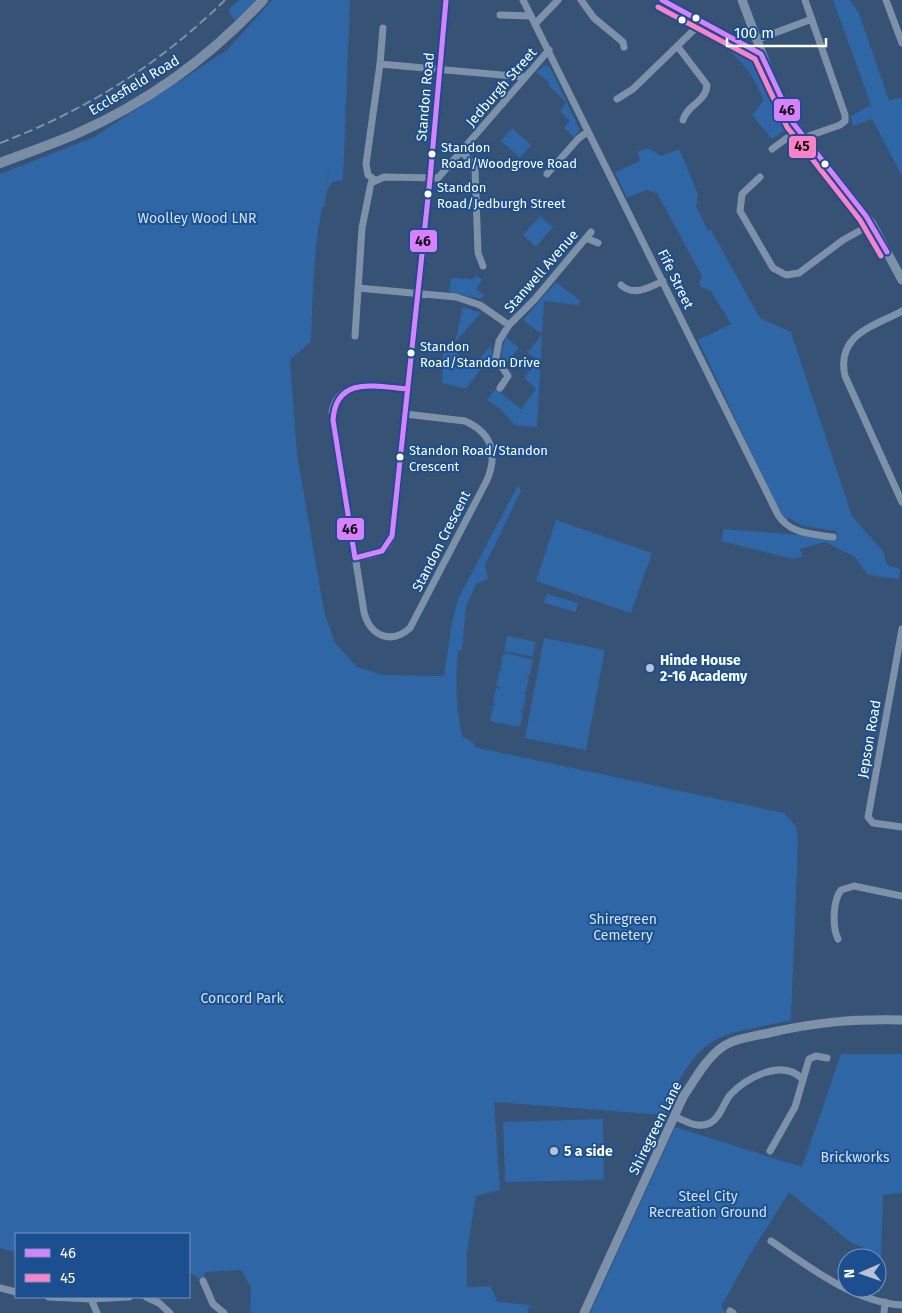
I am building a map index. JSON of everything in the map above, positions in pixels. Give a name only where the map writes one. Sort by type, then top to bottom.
[{"type":"main road","name":"Ecclesfield Road","points":[[0,163],[78,133],[123,110],[185,71],[219,45],[263,0]]},
{"type":"street","name":"Standon Road","points":[[355,558],[382,552],[389,544],[392,536],[430,179],[446,0]]},
{"type":"street","name":"Fife Street","points":[[523,0],[783,522],[796,530],[833,537]]},
{"type":"street","points":[[535,24],[558,0]]},
{"type":"street","points":[[581,0],[586,10],[622,42],[624,48]]},
{"type":"street","points":[[662,0],[761,54]]},
{"type":"street","points":[[742,0],[761,54],[801,134],[872,224],[902,280]]},
{"type":"street","points":[[772,149],[801,134],[840,125],[845,119],[805,0]]},
{"type":"street","points":[[886,0],[902,43]]},
{"type":"street","points":[[500,15],[531,16]]},
{"type":"street","points":[[756,40],[812,19]]},
{"type":"street","points":[[617,99],[633,89],[702,22]]},
{"type":"street","points":[[375,180],[368,175],[366,164],[383,28]]},
{"type":"street","points":[[678,47],[707,86],[706,94],[685,114],[683,120]]},
{"type":"street","name":"Jedburgh Street","points":[[430,179],[442,175],[549,50]]},
{"type":"street","points":[[380,64],[525,77]]},
{"type":"street","points":[[547,174],[578,139],[588,131]]},
{"type":"street","points":[[462,151],[475,168],[478,253],[484,266]]},
{"type":"street","points":[[355,336],[362,228],[369,187],[375,180],[398,177],[430,179]]},
{"type":"street","points":[[760,177],[742,194],[740,211],[773,268],[780,273],[786,275],[799,273],[843,240],[872,224]]},
{"type":"street","name":"Stanwell Avenue","points":[[500,388],[508,376],[498,364],[496,351],[509,325],[535,299],[589,235],[598,243]]},
{"type":"street","points":[[621,285],[627,290],[637,291],[663,281]]},
{"type":"street","points":[[358,288],[417,295],[456,297],[472,301],[509,325]]},
{"type":"street","points":[[902,311],[850,341],[843,357],[843,366],[850,390],[902,502]]},
{"type":"street","points":[[355,558],[333,420],[333,406],[343,392],[356,386],[407,389]]},
{"type":"street","name":"Standon Crescent","points":[[355,558],[364,612],[372,630],[384,636],[404,633],[410,628],[492,468],[494,459],[489,442],[472,424],[465,421],[405,414]]},
{"type":"street","name":"Jepson Road","points":[[902,629],[868,817],[873,823],[902,827]]},
{"type":"street","points":[[838,939],[834,927],[837,897],[841,890],[854,886],[902,896]]},
{"type":"street","name":"Shiregreen Lane","points":[[584,1313],[674,1116],[697,1076],[718,1050],[726,1045],[750,1037],[835,1020],[902,1020]]},
{"type":"street","points":[[770,1151],[795,1108],[809,1059],[816,1056],[826,1058]]},
{"type":"street","points":[[674,1116],[697,1125],[708,1124],[717,1118],[730,1095],[753,1078],[762,1074],[782,1071],[799,1076],[802,1079]]},
{"type":"street","points":[[771,1241],[845,1288],[885,1302],[902,1304]]},
{"type":"street","points":[[203,1281],[213,1304],[224,1313]]},
{"type":"street","points":[[0,1288],[15,1292]]},
{"type":"street","points":[[70,1298],[110,1298]]},
{"type":"street","points":[[148,1298],[160,1303],[170,1313]]},
{"type":"street","points":[[91,1299],[97,1313]]},
{"type":"street","points":[[884,1313],[885,1302]]},
{"type":"green space","points":[[239,0],[256,0],[235,21],[228,10]]},
{"type":"green space","name":"Concord Park","points":[[272,0],[350,0],[343,180],[332,182],[321,214],[315,258],[311,341],[290,360],[297,454],[324,611],[335,643],[357,667],[382,675],[444,676],[452,622],[458,599],[518,485],[521,491],[485,565],[488,579],[476,584],[466,607],[462,650],[458,651],[457,673],[457,704],[462,736],[475,744],[474,747],[784,813],[796,826],[798,844],[791,1020],[736,1032],[709,1044],[685,1071],[664,1115],[494,1102],[500,1190],[476,1196],[467,1252],[467,1287],[490,1286],[498,1302],[529,1305],[528,1313],[250,1313],[251,1287],[241,1270],[205,1272],[203,1281],[190,1273],[190,1233],[15,1233],[15,1252],[0,1248],[0,174],[94,137],[227,50]]},
{"type":"green space","points":[[833,0],[849,0],[858,11],[889,100],[902,98],[902,176],[872,119],[853,126],[851,116],[871,105]]},
{"type":"green space","points":[[708,32],[714,33],[749,57],[770,86],[788,128],[772,139],[752,115],[763,101],[754,80],[741,62]]},
{"type":"green space","points":[[546,65],[550,67],[580,130],[574,137],[564,128],[570,121],[560,111],[566,102],[548,85],[550,83],[536,72]]},
{"type":"green space","points":[[512,128],[531,145],[520,158],[501,141]]},
{"type":"green space","points":[[648,148],[661,156],[679,149],[698,194],[696,206],[708,231],[711,230],[760,318],[791,332],[852,516],[883,551],[887,565],[900,569],[899,579],[868,575],[855,557],[825,542],[800,549],[803,556],[793,559],[721,541],[724,529],[838,538],[836,531],[803,526],[789,518],[784,521],[698,340],[731,324],[711,291],[701,287],[699,283],[702,276],[657,193],[646,190],[627,198],[615,172],[640,161],[637,152]]},
{"type":"green space","points":[[540,216],[553,227],[536,247],[523,235]]},
{"type":"green space","points":[[477,276],[482,280],[476,289],[484,295],[481,299],[449,292],[451,278],[472,279]]},
{"type":"green space","points":[[556,282],[581,301],[578,305],[544,301],[537,427],[514,425],[502,410],[487,400],[496,389],[521,409],[536,389],[524,378],[538,361],[526,351],[530,350],[542,334],[523,320]]},
{"type":"green space","points":[[463,307],[481,313],[455,342]]},
{"type":"green space","points":[[506,337],[519,348],[505,365],[501,352]]},
{"type":"green space","points":[[491,345],[494,368],[485,363],[466,389],[442,383],[443,353],[456,353],[473,367]]},
{"type":"green space","points":[[556,520],[652,553],[631,613],[536,581]]},
{"type":"green space","points":[[547,594],[578,603],[576,612],[544,603]]},
{"type":"green space","points":[[507,636],[536,642],[533,657],[504,651]]},
{"type":"green space","points":[[544,638],[605,650],[586,750],[525,738]]},
{"type":"green space","points":[[507,653],[533,660],[530,675],[526,675],[529,677],[526,692],[523,692],[526,694],[523,710],[519,711],[523,712],[520,727],[490,721],[493,706],[496,705],[493,704],[496,688],[500,689],[500,687],[496,686],[499,671],[503,671],[500,669],[503,654]]},
{"type":"green space","name":"Steel City Recreation Ground","points":[[841,1054],[902,1054],[902,1193],[883,1195],[881,1248],[864,1248],[850,1242],[789,1192],[748,1258],[721,1307],[727,1313],[590,1313],[675,1127],[802,1167]]},
{"type":"green space","name":"5 a side","points":[[603,1119],[604,1180],[505,1182],[503,1122]]},
{"type":"waterway","points":[[324,206],[329,170]]},
{"type":"railway","points":[[0,143],[62,116],[120,84],[174,45],[225,0]]},
{"type":"transit line","name":"46","points":[[407,389],[382,386],[359,387],[349,390],[341,396],[336,406],[333,420],[355,558],[382,551],[392,536],[430,179],[446,0]]},
{"type":"transit line","name":"46","points":[[662,0],[761,54],[793,123],[866,216],[887,252]]},
{"type":"transit line","name":"45","points":[[658,7],[755,59],[787,127],[860,220],[881,256]]},
{"type":"place","name":"Standon Road/Woodgrove Road","points":[[432,154]]},
{"type":"place","name":"Standon Road/Jedburgh Street","points":[[428,194]]},
{"type":"place","name":"Standon Road/Standon Drive","points":[[411,353]]},
{"type":"place","name":"Standon Road/Standon Crescent","points":[[400,457]]},
{"type":"place","name":"Hinde House 2-16 Academy","points":[[650,668]]},
{"type":"place","name":"5 a side","points":[[554,1151]]},
{"type":"park label","name":"Woolley Wood LNR","points":[[197,218]]},
{"type":"park label","name":"Shiregreen Cemetery","points":[[623,928]]},
{"type":"park label","name":"Brickworks","points":[[855,1157]]}]
